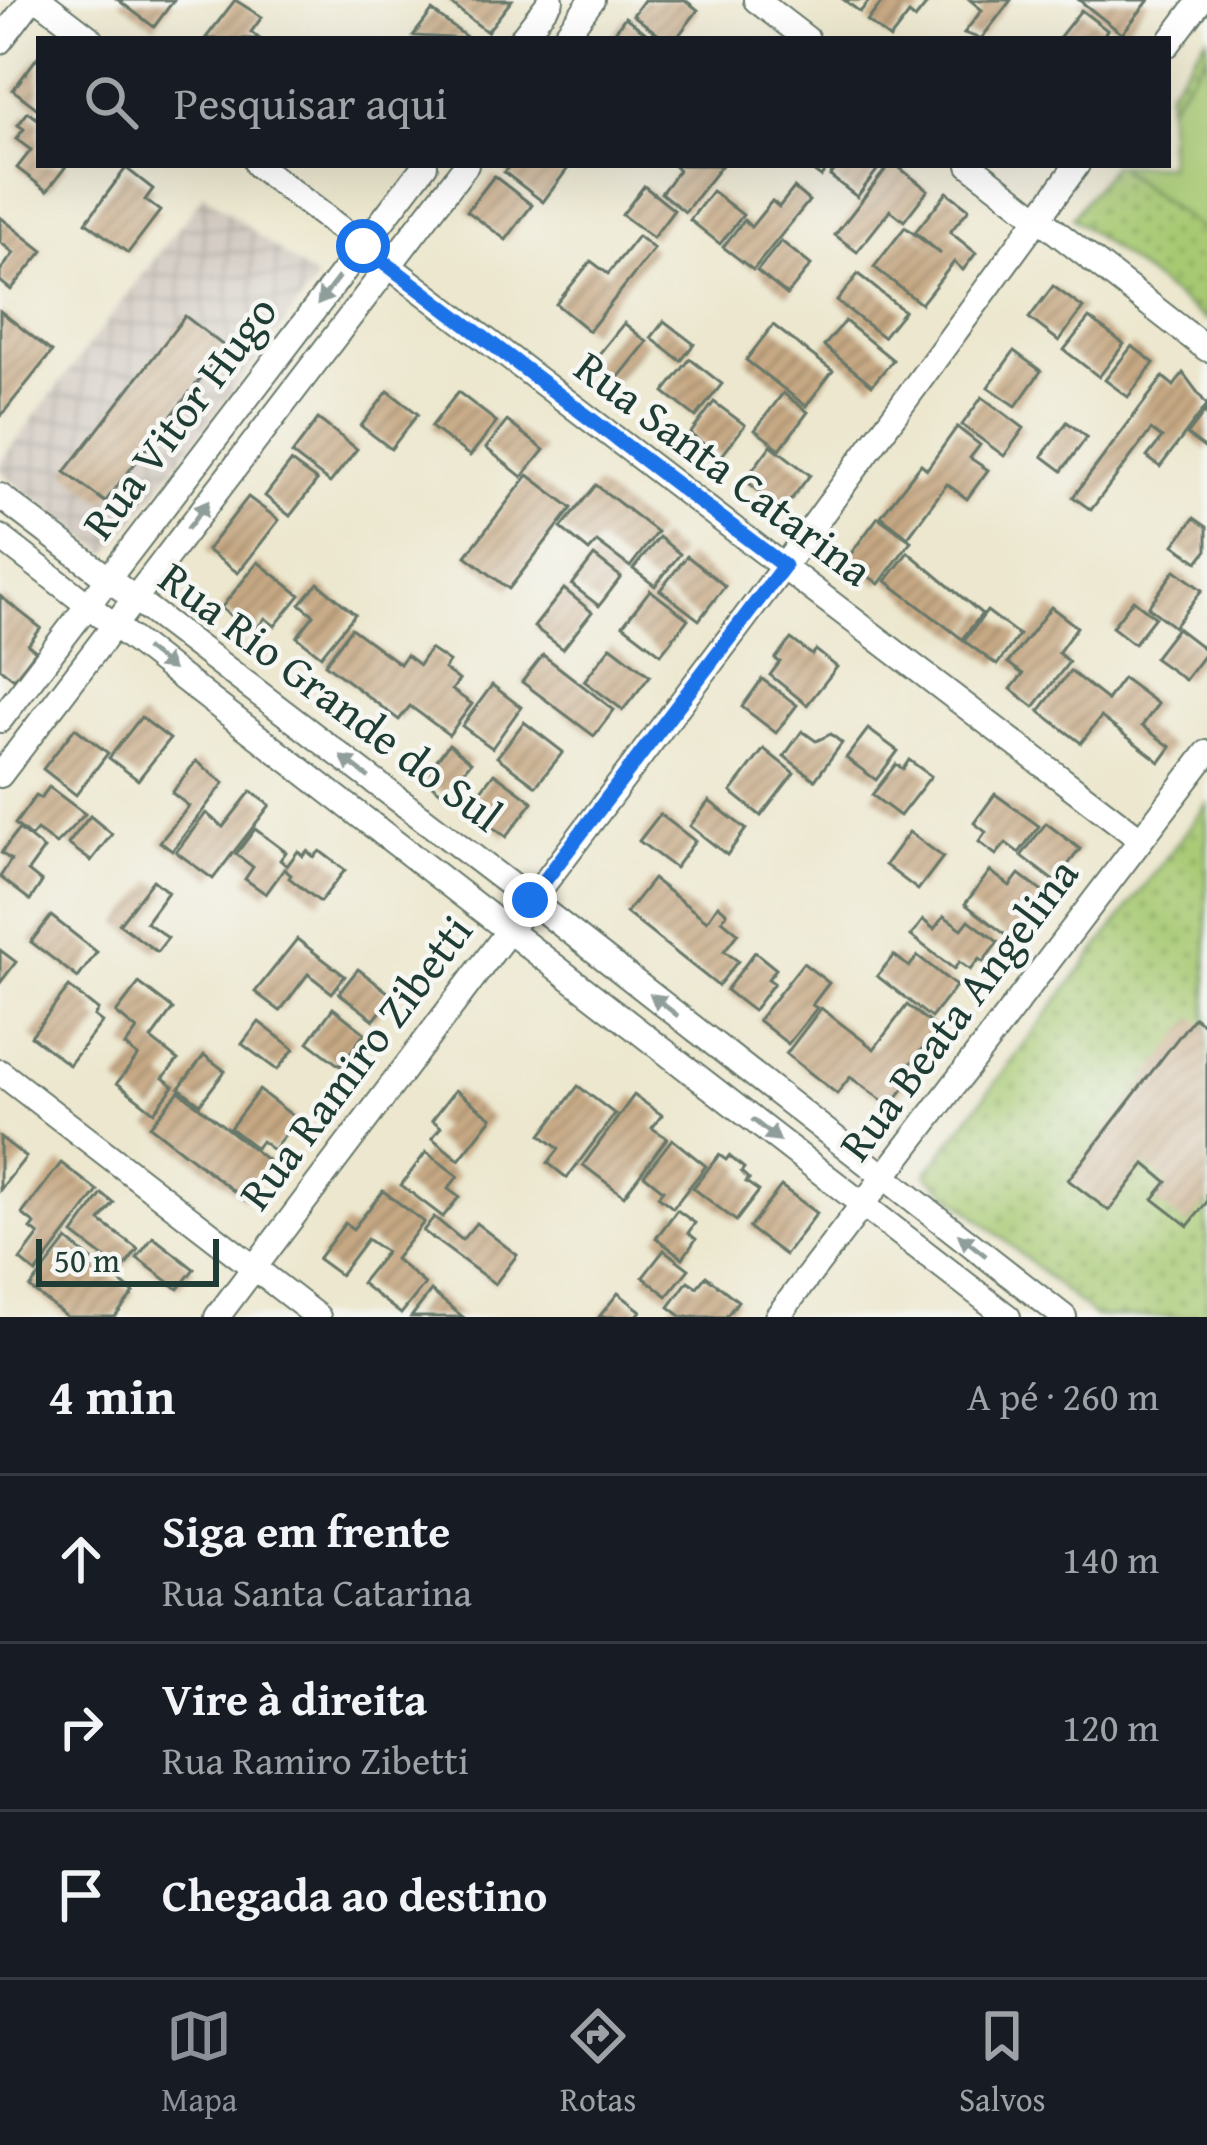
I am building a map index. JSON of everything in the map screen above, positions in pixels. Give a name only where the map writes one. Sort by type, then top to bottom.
[{"type":"street","points":[[0,40],[35,0],[87,36]]},
{"type":"street","points":[[523,36],[551,0]]},
{"type":"street","points":[[564,36],[592,0]]},
{"type":"street","points":[[756,0],[803,36]]},
{"type":"street","points":[[1171,40],[1201,0]]},
{"type":"street","name":"Rua Santa Catarina","points":[[260,168],[1141,839]]},
{"type":"street","name":"Rua Vitor Hugo","points":[[0,720],[422,168]]},
{"type":"street","name":"Rua Vitor Hugo","points":[[0,775],[464,168]]},
{"type":"street","points":[[974,168],[1207,349]]},
{"type":"street","name":"Rua Ramiro Zibetti","points":[[217,1317],[784,566],[1075,168]]},
{"type":"street","name":"Rua Rio Grande do Sul","points":[[0,496],[530,900],[1064,1317]]},
{"type":"street","name":"Rua Rio Grande do Sul","points":[[0,537],[1008,1317]]},
{"type":"street","name":"Rua Beata Angelina","points":[[776,1317],[1207,753]]},
{"type":"street","points":[[0,1072],[318,1317]]},
{"type":"shaded area","points":[[204,194],[317,280],[108,554],[0,472],[0,462]]},
{"type":"green space","points":[[1207,37],[1207,54],[1171,102],[1171,86]]},
{"type":"green space","points":[[1207,54],[1207,234],[1121,169],[1171,168],[1171,102]]},
{"type":"green space","points":[[1110,168],[1122,168],[1207,234],[1207,321],[1072,218]]},
{"type":"green space","points":[[1207,804],[1207,1317],[1095,1317],[926,1174]]},
{"type":"building","points":[[118,0],[174,0],[154,27]]},
{"type":"building","points":[[235,0],[262,17],[251,32],[256,36],[207,36]]},
{"type":"building","points":[[446,0],[512,0],[487,32]]},
{"type":"building","points":[[644,0],[685,0],[698,10],[678,36],[660,36],[633,15]]},
{"type":"building","points":[[844,0],[870,0],[860,12]]},
{"type":"building","points":[[884,0],[923,0],[927,4],[915,19],[909,14],[892,36],[867,21]]},
{"type":"building","points":[[970,0],[1011,0],[983,36],[964,33],[982,10]]},
{"type":"building","points":[[1079,0],[1149,0],[1122,34]]},
{"type":"building","points":[[1081,10],[1107,30],[1103,36],[1060,36]]},
{"type":"building","points":[[432,11],[465,36],[413,36]]},
{"type":"building","points":[[625,17],[646,33],[644,36],[612,36]]},
{"type":"building","points":[[36,59],[36,108],[13,90]]},
{"type":"building","points":[[28,112],[36,118],[36,168],[65,168],[47,191],[17,168],[31,150],[16,139],[24,129],[18,125]]},
{"type":"building","points":[[126,168],[153,189],[145,200],[160,211],[128,253],[86,222]]},
{"type":"building","points":[[507,168],[568,168],[543,202],[504,172]]},
{"type":"building","points":[[720,168],[685,212],[661,193],[679,170]]},
{"type":"building","points":[[837,168],[879,168],[857,197],[830,176]]},
{"type":"building","points":[[887,168],[900,168],[928,190],[904,221],[890,210],[857,252],[835,235]]},
{"type":"building","points":[[494,176],[532,205],[506,240],[467,211]]},
{"type":"building","points":[[644,186],[674,210],[653,238],[622,215]]},
{"type":"building","points":[[794,188],[809,201],[753,270],[723,247],[744,220],[751,227],[772,201],[779,207]]},
{"type":"building","points":[[712,191],[743,215],[720,244],[690,220]]},
{"type":"building","points":[[947,192],[969,209],[950,232],[976,253],[963,270],[954,262],[921,304],[874,267],[905,227],[941,254],[915,232]]},
{"type":"building","points":[[0,217],[43,251],[11,290],[0,281],[0,271],[14,253],[0,242]]},
{"type":"building","points":[[638,236],[654,249],[589,331],[556,304],[591,261],[608,274]]},
{"type":"building","points":[[781,241],[811,265],[787,295],[757,271]]},
{"type":"building","points":[[858,274],[904,311],[883,337],[837,301]]},
{"type":"building","points":[[1053,286],[1083,308],[1059,341],[1029,318]]},
{"type":"building","points":[[0,311],[52,352],[0,417]]},
{"type":"building","points":[[185,316],[225,347],[105,502],[65,472]]},
{"type":"building","points":[[1089,318],[1124,344],[1099,377],[1064,350]]},
{"type":"building","points":[[664,321],[694,344],[681,361],[651,338]]},
{"type":"building","points":[[845,321],[893,360],[872,385],[824,346]]},
{"type":"building","points":[[624,323],[647,342],[614,383],[591,364]]},
{"type":"building","points":[[773,325],[833,371],[806,406],[746,360]]},
{"type":"building","points":[[1132,346],[1154,363],[1128,397],[1105,380]]},
{"type":"building","points":[[1014,351],[1041,371],[1016,406],[988,387]]},
{"type":"building","points":[[690,359],[722,384],[696,417],[664,392]]},
{"type":"building","points":[[1183,373],[1207,405],[1160,467],[1147,457],[1162,438],[1151,430],[1091,510],[1073,497],[1163,377],[1174,386]]},
{"type":"building","points":[[388,391],[418,414],[391,449],[361,426]]},
{"type":"building","points":[[458,392],[497,422],[470,456],[431,427]]},
{"type":"building","points":[[783,393],[808,412],[780,449],[755,430]]},
{"type":"building","points":[[982,397],[1024,428],[1004,456],[962,425]]},
{"type":"building","points":[[714,402],[745,425],[721,457],[690,434]]},
{"type":"building","points":[[1207,409],[1207,450],[1187,435]]},
{"type":"building","points":[[318,419],[357,449],[330,483],[292,454]]},
{"type":"building","points":[[507,421],[544,450],[522,477],[486,448]]},
{"type":"building","points":[[1067,422],[1087,437],[1062,471],[1042,456]]},
{"type":"building","points":[[957,427],[980,445],[970,458],[988,470],[967,499],[947,484],[908,537],[881,516],[921,464],[927,469]]},
{"type":"building","points":[[771,445],[810,475],[783,510],[745,480]]},
{"type":"building","points":[[291,462],[317,481],[290,516],[265,496]]},
{"type":"building","points":[[528,475],[572,508],[509,589],[466,556]]},
{"type":"building","points":[[596,485],[657,532],[630,567],[597,542],[589,551],[561,528]]},
{"type":"building","points":[[248,497],[279,520],[238,573],[207,550]]},
{"type":"building","points":[[878,517],[911,541],[879,584],[846,560]]},
{"type":"building","points":[[1194,518],[1207,527],[1207,550],[1198,562],[1174,545]]},
{"type":"building","points":[[659,537],[680,554],[655,586],[633,569]]},
{"type":"building","points":[[908,552],[982,614],[962,639],[886,581]]},
{"type":"building","points":[[594,556],[621,577],[599,606],[572,585]]},
{"type":"building","points":[[687,556],[725,586],[699,620],[660,590]]},
{"type":"building","points":[[258,562],[300,595],[275,626],[265,618],[253,633],[221,608]]},
{"type":"building","points":[[1175,570],[1202,590],[1174,627],[1148,607]]},
{"type":"building","points":[[318,583],[355,614],[321,656],[297,637],[314,615],[300,604]]},
{"type":"building","points":[[564,589],[592,612],[563,649],[534,627]]},
{"type":"building","points":[[650,590],[688,619],[661,654],[623,625]]},
{"type":"building","points":[[0,596],[41,628],[28,645],[36,651],[14,679],[0,668]]},
{"type":"building","points":[[1133,600],[1155,617],[1134,644],[1112,627]]},
{"type":"building","points":[[1051,607],[1077,627],[1058,653],[1069,662],[1034,707],[1011,689],[1023,674],[1008,663]]},
{"type":"building","points":[[987,611],[1019,635],[997,665],[964,641]]},
{"type":"building","points":[[351,628],[400,664],[406,655],[419,665],[430,649],[449,662],[444,669],[459,680],[452,690],[472,704],[449,735],[410,706],[399,720],[325,664]]},
{"type":"building","points":[[1177,628],[1207,651],[1185,680],[1154,658]]},
{"type":"building","points":[[791,639],[812,655],[816,650],[837,667],[807,705],[770,675],[780,662],[775,659]]},
{"type":"building","points":[[611,646],[650,676],[623,710],[584,681]]},
{"type":"building","points":[[543,655],[614,710],[594,736],[522,682]]},
{"type":"building","points":[[1070,671],[1107,700],[1123,678],[1158,704],[1142,726],[1171,747],[1160,762],[1101,717],[1081,743],[1039,711]]},
{"type":"building","points":[[762,679],[797,705],[776,733],[742,707]]},
{"type":"building","points":[[492,685],[521,707],[492,748],[462,726]]},
{"type":"building","points":[[141,717],[170,739],[138,780],[109,758]]},
{"type":"building","points":[[524,722],[563,752],[536,786],[497,757]]},
{"type":"building","points":[[75,728],[108,753],[76,795],[43,769]]},
{"type":"building","points":[[868,729],[898,751],[876,780],[846,758]]},
{"type":"building","points":[[802,731],[816,741],[831,734],[842,743],[815,780],[784,756]]},
{"type":"building","points":[[449,744],[471,762],[445,795],[423,778]]},
{"type":"building","points":[[764,749],[794,773],[761,816],[731,792]]},
{"type":"building","points":[[909,760],[931,776],[900,816],[872,795],[896,764],[903,769]]},
{"type":"building","points":[[196,761],[224,783],[172,851],[160,842],[189,806],[172,793]]},
{"type":"building","points":[[494,773],[533,802],[506,837],[467,808]]},
{"type":"building","points":[[49,787],[85,814],[56,844],[37,830],[31,837],[15,824],[36,795],[41,798]]},
{"type":"building","points":[[251,791],[270,805],[213,879],[176,852],[206,813],[223,827]]},
{"type":"building","points":[[995,794],[1039,826],[1019,853],[1006,843],[996,855],[979,842],[986,832],[974,823]]},
{"type":"building","points":[[709,801],[746,829],[727,855],[690,826]]},
{"type":"building","points":[[660,814],[695,841],[675,868],[639,841]]},
{"type":"building","points":[[90,816],[112,834],[91,861],[68,844]]},
{"type":"building","points":[[1046,823],[1080,849],[1055,882],[1021,856]]},
{"type":"building","points":[[19,829],[44,849],[28,871],[42,882],[30,900],[0,877],[11,860],[1,853]]},
{"type":"building","points":[[255,829],[286,852],[280,860],[287,866],[298,851],[314,857],[320,851],[345,870],[320,902],[284,869],[266,894],[245,879],[253,867],[236,854]]},
{"type":"building","points":[[909,832],[943,857],[918,890],[885,865]]},
{"type":"building","points":[[990,871],[1010,886],[1019,874],[1045,894],[1011,939],[965,904]]},
{"type":"building","points":[[653,879],[707,921],[718,905],[727,913],[722,920],[738,933],[724,951],[738,961],[718,986],[626,913]]},
{"type":"building","points":[[153,880],[168,892],[146,922],[168,938],[157,952],[119,924]]},
{"type":"building","points":[[51,916],[97,952],[78,978],[31,942]]},
{"type":"building","points":[[944,916],[962,929],[969,920],[998,942],[983,962],[979,959],[970,970],[959,962],[954,969],[911,936],[923,920],[934,929]]},
{"type":"building","points":[[297,939],[345,976],[332,993],[308,974],[280,1011],[255,992]]},
{"type":"building","points":[[0,950],[16,962],[0,983]]},
{"type":"building","points":[[755,952],[776,969],[768,979],[774,983],[753,1011],[726,990]]},
{"type":"building","points":[[894,955],[909,967],[918,956],[956,986],[931,1018],[877,976]]},
{"type":"building","points":[[803,963],[829,983],[812,1005],[817,1008],[788,1044],[758,1020]]},
{"type":"building","points":[[358,969],[393,996],[374,1020],[339,993]]},
{"type":"building","points":[[139,983],[173,1009],[151,1039],[178,1060],[163,1078],[174,1086],[154,1112],[117,1083],[138,1056],[125,1046],[137,1030],[116,1013]]},
{"type":"building","points":[[69,987],[98,1010],[94,1016],[102,1022],[69,1065],[31,1036]]},
{"type":"building","points":[[907,1005],[938,1029],[904,1072],[912,1078],[890,1106],[850,1077],[837,1094],[786,1054],[821,1008],[874,1049]]},
{"type":"building","points":[[333,1008],[365,1033],[340,1066],[308,1042]]},
{"type":"building","points":[[1194,1017],[1207,1027],[1207,1202],[1188,1226],[1153,1199],[1167,1182],[1145,1164],[1109,1211],[1068,1180]]},
{"type":"building","points":[[259,1022],[294,1049],[277,1070],[242,1044]]},
{"type":"building","points":[[204,1055],[225,1071],[200,1104],[179,1088]]},
{"type":"building","points":[[578,1086],[615,1114],[567,1178],[548,1163],[559,1149],[541,1135]]},
{"type":"building","points":[[259,1090],[297,1119],[273,1150],[261,1141],[256,1148],[230,1128]]},
{"type":"building","points":[[455,1090],[492,1118],[459,1160],[432,1138],[441,1127],[432,1120]]},
{"type":"building","points":[[179,1091],[272,1164],[245,1200],[150,1126]]},
{"type":"building","points":[[634,1095],[662,1115],[652,1128],[667,1138],[624,1196],[583,1165]]},
{"type":"building","points":[[0,1137],[26,1157],[0,1190]]},
{"type":"building","points":[[672,1139],[706,1166],[673,1208],[658,1196],[663,1190],[644,1175]]},
{"type":"building","points":[[426,1152],[458,1176],[448,1189],[459,1197],[443,1217],[401,1185]]},
{"type":"building","points":[[719,1155],[726,1160],[729,1156],[744,1168],[746,1182],[759,1191],[736,1221],[693,1188]]},
{"type":"building","points":[[61,1163],[98,1191],[36,1273],[20,1260],[39,1235],[31,1229],[35,1224],[22,1214]]},
{"type":"building","points":[[781,1186],[817,1213],[785,1255],[749,1228]]},
{"type":"building","points":[[383,1191],[424,1222],[395,1259],[425,1284],[401,1314],[361,1283],[386,1252],[367,1239],[340,1275],[318,1259],[345,1223],[353,1229]]},
{"type":"building","points":[[102,1194],[114,1203],[100,1221],[138,1249],[122,1271],[73,1234]]},
{"type":"building","points":[[677,1210],[695,1223],[688,1233],[696,1239],[683,1258],[656,1238]]},
{"type":"building","points":[[434,1217],[462,1240],[476,1223],[517,1255],[495,1284],[423,1231]]},
{"type":"building","points":[[153,1237],[194,1269],[178,1289],[137,1258]]},
{"type":"building","points":[[67,1240],[134,1293],[115,1317],[67,1317],[30,1288]]},
{"type":"building","points":[[664,1250],[689,1269],[667,1296],[643,1277]]},
{"type":"building","points":[[706,1276],[738,1301],[726,1317],[682,1317],[669,1307],[688,1281],[697,1287]]},
{"type":"building","points":[[431,1291],[463,1317],[411,1317]]},
{"type":"building","points":[[618,1293],[641,1311],[636,1317],[599,1317]]},
{"type":"route","points":[[363,246],[784,566],[530,900]]}]
